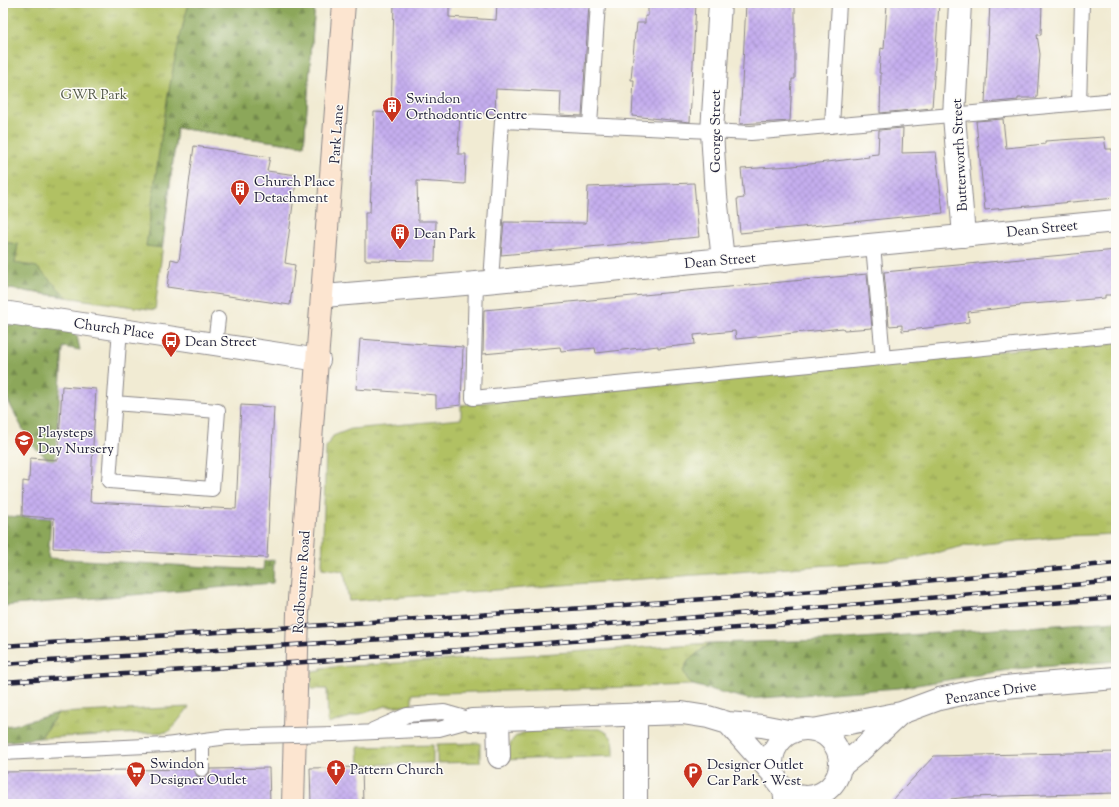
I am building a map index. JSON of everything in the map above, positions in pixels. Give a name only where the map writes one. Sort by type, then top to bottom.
[{"type":"main road","name":"Park Lane","points":[[319,360],[344,3]]},
{"type":"main road","name":"Rodbourne Road","points":[[293,804],[298,614],[319,360]]},
{"type":"street","name":"George Street","points":[[720,3],[712,132],[715,189],[723,260]]},
{"type":"street","name":"Butterworth Street","points":[[960,3],[954,116],[964,236]]},
{"type":"street","name":"Dean Street","points":[[324,296],[723,260],[1116,221]]},
{"type":"street","name":"Church Place","points":[[3,312],[120,328],[319,360]]},
{"type":"street","name":"Penzance Drive","points":[[840,767],[860,752],[901,713],[940,699],[980,690],[1116,678]]},
{"type":"street","points":[[779,788],[772,763],[775,751],[783,739],[803,731],[901,713]]},
{"type":"street","points":[[472,720],[636,714],[689,714],[728,723],[803,731],[826,736],[835,744],[839,753],[840,767],[834,784],[822,798],[799,797],[779,788],[728,723]]},
{"type":"street","points":[[636,714],[636,804]]},
{"type":"street","points":[[498,719],[499,757]]},
{"type":"lane","points":[[590,125],[598,3]]},
{"type":"lane","points":[[832,126],[839,3]]},
{"type":"lane","points":[[1079,103],[1082,3]]},
{"type":"lane","points":[[1116,100],[751,134],[502,121],[483,282],[473,398],[1116,335]]},
{"type":"lane","points":[[873,245],[883,358]]},
{"type":"lane","points":[[215,344],[218,319]]},
{"type":"lane","points":[[114,403],[218,411],[212,489],[109,481],[114,403],[120,328]]},
{"type":"lane","points":[[3,753],[166,745],[252,736],[439,729],[472,720]]},
{"type":"lane","points":[[202,741],[202,769]]},
{"type":"green space","name":"GWR Park","points":[[3,3],[315,3],[304,146],[177,128],[155,310],[3,288]]},
{"type":"green space","points":[[189,3],[315,3],[304,146],[177,128],[162,248],[146,246],[168,93]]},
{"type":"green space","points":[[3,242],[18,244],[15,263],[37,267],[67,297],[3,288]]},
{"type":"green space","points":[[17,324],[71,330],[77,336],[80,350],[63,347],[55,460],[50,461],[30,443],[3,391],[3,326]]},
{"type":"green space","points":[[1116,340],[1116,534],[1067,536],[964,546],[910,559],[349,601],[344,571],[322,568],[326,447],[333,436],[351,429],[461,419],[461,405]]},
{"type":"green space","points":[[3,516],[51,518],[48,558],[263,570],[264,561],[274,560],[273,583],[3,606]]},
{"type":"green space","points":[[1116,621],[1116,661],[1014,669],[899,688],[748,699],[693,685],[687,679],[683,670],[688,661],[710,643],[831,640]]},
{"type":"green space","points":[[710,643],[688,661],[687,679],[693,685],[412,694],[412,706],[386,706],[328,724],[327,689],[311,689],[311,672],[321,671],[321,668]]},
{"type":"green space","points":[[189,707],[171,730],[167,732],[40,738],[58,713]]},
{"type":"green space","points":[[58,713],[40,738],[3,742],[3,726],[13,725]]},
{"type":"green space","points":[[555,728],[600,729],[611,736],[614,747],[614,756],[504,760],[514,738],[521,734],[542,729]]},
{"type":"green space","points":[[480,743],[480,762],[437,763],[437,744]]},
{"type":"green space","points":[[433,745],[433,763],[359,765],[358,747]]},
{"type":"building","points":[[394,3],[449,3],[449,17],[496,20],[497,3],[589,3],[582,116],[560,115],[561,92],[496,89],[495,114],[460,112],[458,154],[466,154],[465,184],[417,181],[418,221],[436,221],[435,261],[365,260],[365,212],[370,212],[374,112],[391,113]]},
{"type":"building","points":[[648,3],[696,3],[690,122],[632,116],[634,80],[631,80],[635,33],[637,23],[645,23],[645,16],[648,16]]},
{"type":"building","points":[[746,3],[795,4],[795,79],[792,79],[790,121],[740,124]]},
{"type":"building","points":[[887,3],[939,3],[932,108],[880,113],[881,73],[879,73],[881,48],[884,49]]},
{"type":"building","points":[[990,3],[1042,3],[1041,35],[1037,35],[1040,54],[1037,98],[1018,98],[1018,100],[985,103]]},
{"type":"building","points":[[1003,119],[1006,148],[1045,144],[1045,141],[1104,137],[1106,149],[1112,149],[1113,164],[1116,164],[1116,198],[985,210],[976,121]]},
{"type":"building","points":[[903,128],[902,153],[936,152],[943,213],[740,233],[737,199],[744,198],[741,169],[793,166],[869,157],[868,155],[878,154],[879,130]]},
{"type":"building","name":"Church Place Detachment","points":[[194,146],[270,157],[267,171],[297,175],[285,263],[295,265],[290,305],[167,287],[171,259],[179,261]]},
{"type":"building","points":[[694,183],[699,237],[501,255],[504,222],[586,223],[588,187]]},
{"type":"building","points":[[1116,250],[1116,295],[1105,295],[1105,298],[1020,305],[968,312],[969,322],[935,327],[902,331],[902,325],[889,326],[884,272]]},
{"type":"building","points":[[867,274],[872,328],[844,330],[843,328],[736,339],[735,331],[694,335],[695,344],[658,348],[658,346],[596,353],[595,348],[561,351],[560,347],[483,354],[484,310]]},
{"type":"building","points":[[360,339],[463,347],[461,405],[436,408],[436,395],[356,389]]},
{"type":"building","points":[[62,386],[96,389],[90,502],[236,509],[241,405],[274,407],[267,558],[53,548],[54,518],[22,516],[23,481],[29,482],[30,458],[58,460]]},
{"type":"building","points":[[1116,752],[1116,793],[969,797],[951,799],[946,804],[889,804],[934,756]]},
{"type":"building","name":"Pattern Church","points":[[362,767],[363,804],[311,804],[310,768]]},
{"type":"building","name":"Swindon Designer Outlet","points":[[269,768],[270,804],[3,804],[3,772],[194,769],[197,776],[202,777],[209,774],[210,769]]},
{"type":"railway","points":[[3,646],[584,608],[828,590],[1116,563]]},
{"type":"railway","points":[[3,664],[582,626],[828,607],[1116,581]]},
{"type":"railway","points":[[3,682],[320,661],[1116,598]]},
{"type":"place","name":"Swindon Orthodontic Centre","points":[[392,123]]},
{"type":"place","name":"Church Place Detachment","points":[[240,206]]},
{"type":"place","name":"Dean Park","points":[[400,250]]},
{"type":"place","name":"Dean Street","points":[[171,358]]},
{"type":"place","name":"Playsteps Day Nursery","points":[[24,457]]},
{"type":"place","name":"Pattern Church","points":[[336,786]]},
{"type":"place","name":"Swindon Designer Outlet","points":[[136,788]]},
{"type":"place","name":"Designer Outlet Car Park - West","points":[[693,789]]}]
